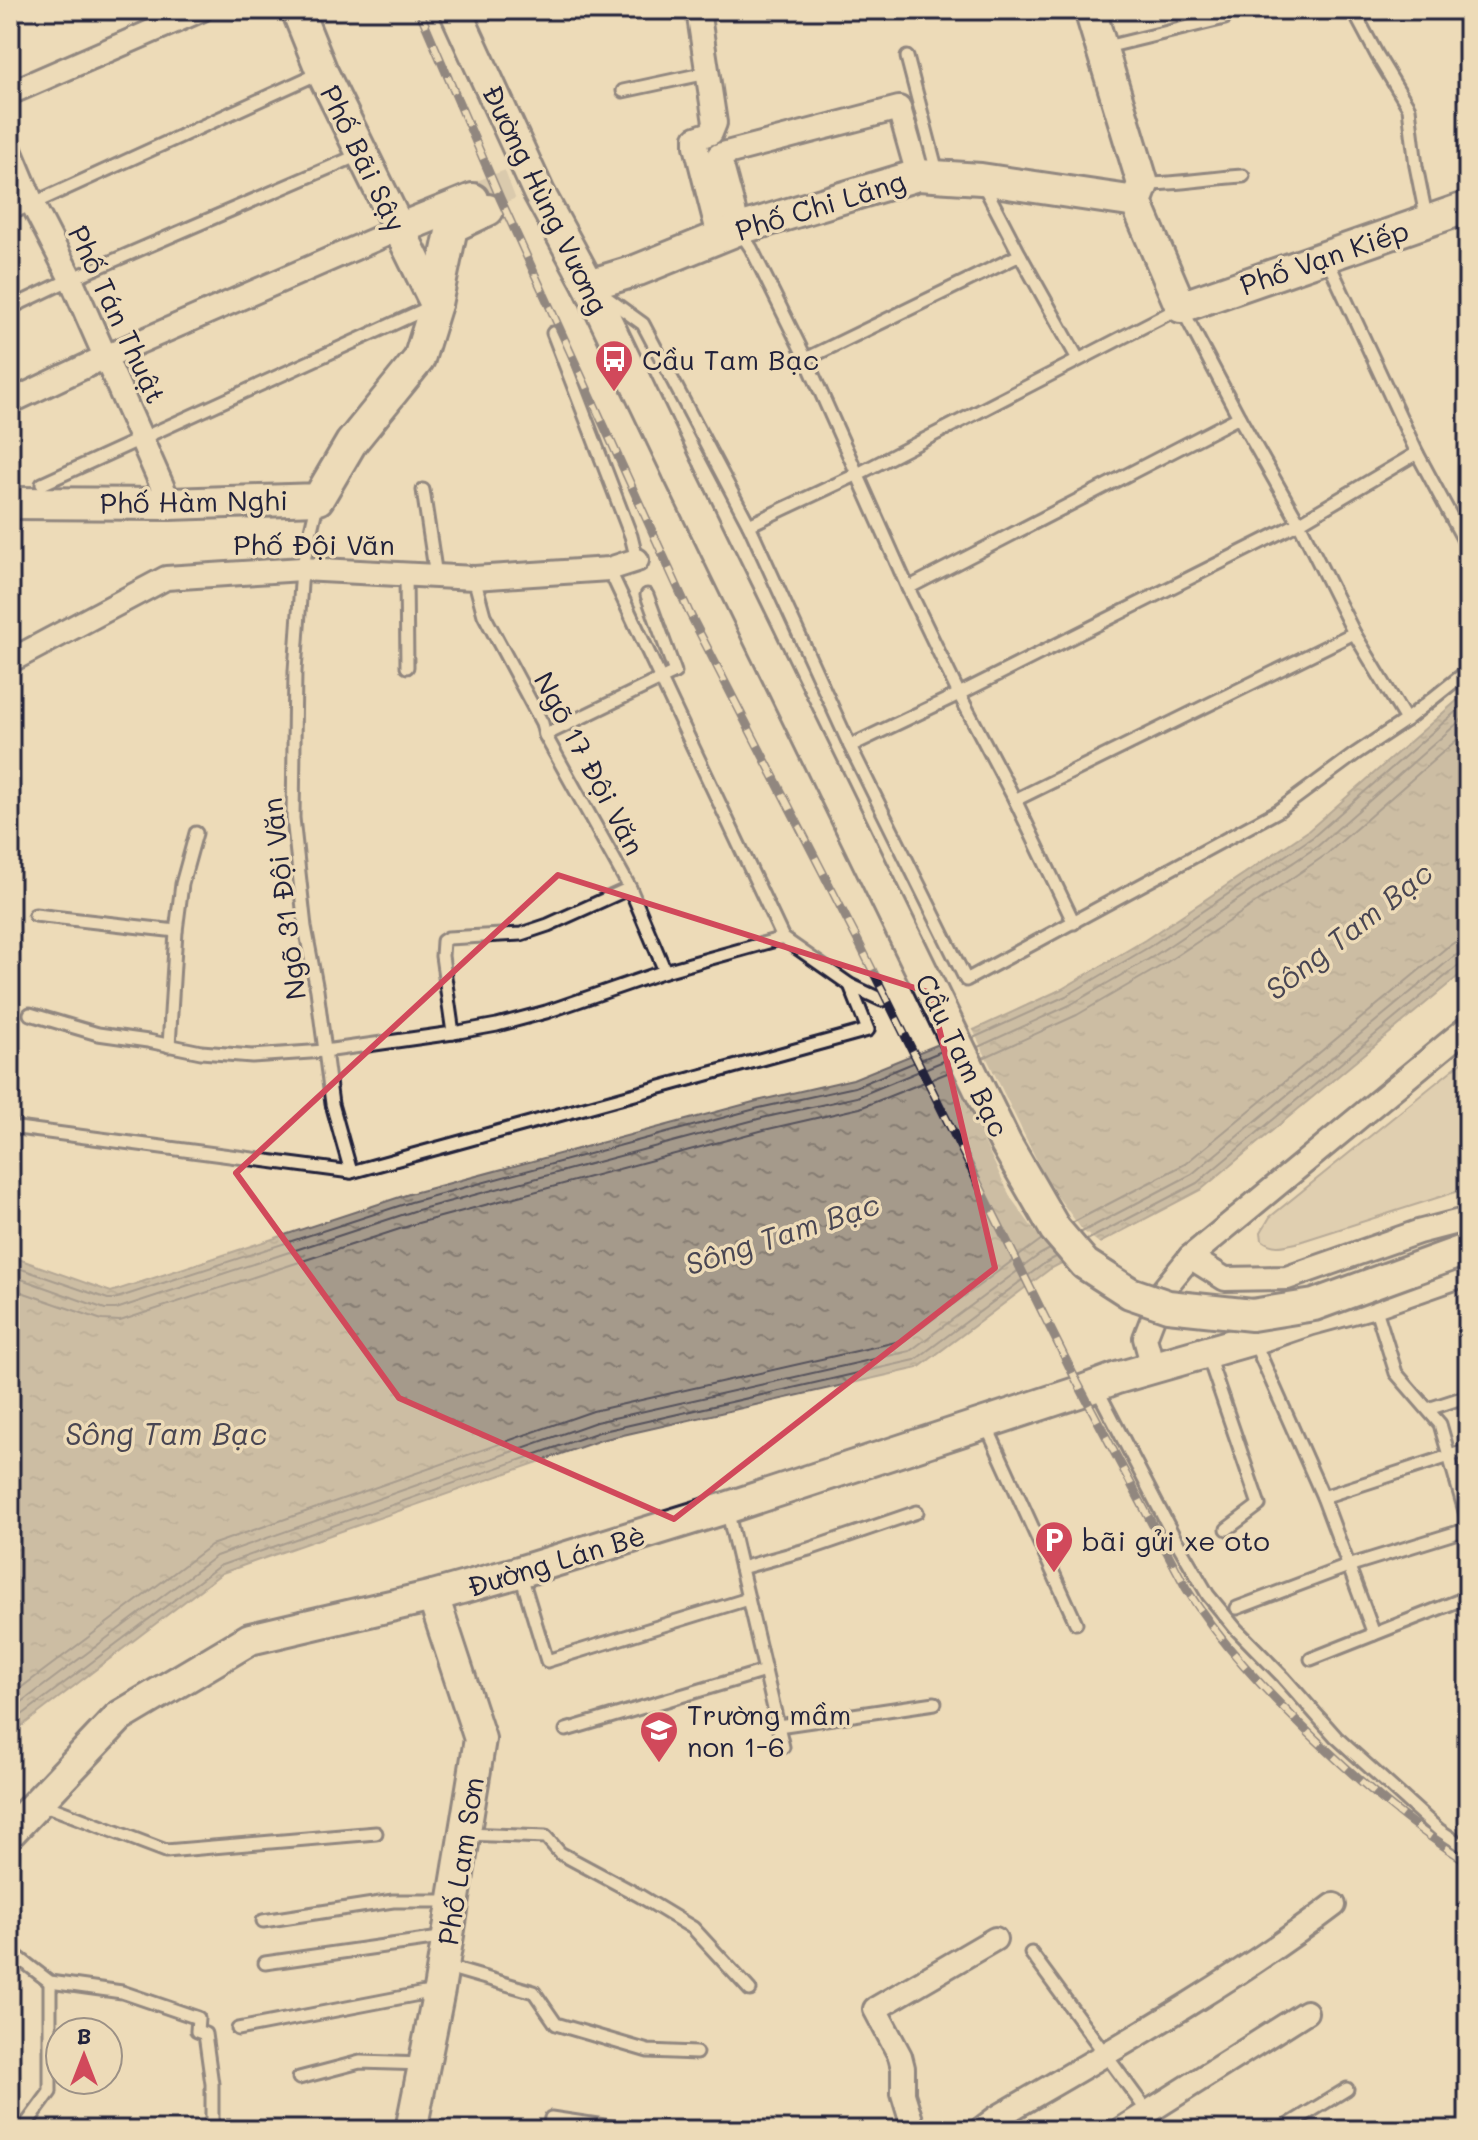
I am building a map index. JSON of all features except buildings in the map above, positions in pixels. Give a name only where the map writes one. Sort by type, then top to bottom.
[{"type":"main road","name":"Phố Bãi Sậy","points":[[297,10],[322,72],[436,304]]},
{"type":"main road","name":"Đường Hùng Vương","points":[[455,10],[524,188],[589,285],[679,473]]},
{"type":"main road","points":[[1090,10],[1140,193],[1181,307]]},
{"type":"main road","name":"Phố Chi Lăng","points":[[589,285],[638,270],[729,233],[928,176],[1140,193]]},
{"type":"main road","name":"Phố Hàm Nghi","points":[[10,503],[170,504],[318,499],[351,443],[419,359],[436,304],[452,227],[485,203],[399,229]]},
{"type":"main road","name":"Phố Vạn Kiếp","points":[[1181,307],[1468,207]]},
{"type":"main road","name":"Cầu Tam Bạc","points":[[679,473],[1006,1144],[1055,1229],[1085,1264],[1130,1293],[1168,1306],[1252,1315],[1314,1305],[1468,1249]]},
{"type":"main road","name":"Đường Lán Bè","points":[[10,1832],[119,1717],[250,1639],[433,1596],[519,1572],[726,1508],[1095,1385],[1374,1302],[1468,1269]]},
{"type":"main road","name":"Phố Lam Sơn","points":[[411,2130],[444,1964],[480,1739],[433,1596]]},
{"type":"street","points":[[10,93],[201,10]]},
{"type":"street","points":[[698,10],[715,123],[711,133],[696,138],[696,146],[729,233]]},
{"type":"street","points":[[729,233],[719,155],[899,108],[928,176]]},
{"type":"street","name":"Phố Tán Thuật","points":[[10,150],[33,205],[71,279],[170,504]]},
{"type":"street","points":[[10,402],[105,357],[399,229]]},
{"type":"street","name":"Phố Đội Văn","points":[[10,661],[166,578],[302,569],[474,578],[609,569],[637,560]]},
{"type":"street","points":[[1153,1367],[1145,1338],[1164,1289],[1190,1257],[1468,1027]]},
{"type":"street","points":[[1190,1257],[1225,1279],[1287,1278],[1418,1232],[1468,1219]]},
{"type":"street","points":[[980,2130],[1283,1944],[1334,1905]]},
{"type":"street","points":[[914,2130],[903,2094],[900,2056],[875,2009],[995,1939]]},
{"type":"street","points":[[1120,2130],[1306,2012]]},
{"type":"lane","points":[[1353,10],[1409,108],[1427,221]]},
{"type":"lane","points":[[1102,48],[1225,18]]},
{"type":"lane","points":[[907,57],[928,176]]},
{"type":"lane","points":[[10,214],[322,72]]},
{"type":"lane","points":[[623,91],[707,73]]},
{"type":"lane","points":[[10,308],[362,154]]},
{"type":"lane","points":[[1140,193],[1195,179],[1243,176]]},
{"type":"lane","points":[[981,179],[1078,359]]},
{"type":"lane","points":[[729,233],[751,248],[806,359],[908,588],[1074,923]]},
{"type":"lane","points":[[806,359],[1020,255]]},
{"type":"lane","points":[[1326,256],[1417,453],[1468,548]]},
{"type":"lane","points":[[589,285],[643,324],[749,525],[850,746],[966,980],[1278,811],[1406,720],[1468,667]]},
{"type":"lane","points":[[42,484],[436,304]]},
{"type":"lane","points":[[749,525],[856,475],[1181,307],[1299,523],[1354,633],[1406,720]]},
{"type":"lane","points":[[553,333],[631,536],[637,560]]},
{"type":"lane","points":[[908,588],[1239,417]]},
{"type":"lane","points":[[850,746],[1299,523],[1417,453]]},
{"type":"lane","points":[[423,490],[436,576]]},
{"type":"lane","name":"Ngõ 31 Đội Văn","points":[[318,499],[302,569],[295,671],[293,818],[305,927],[332,1104],[351,1172]]},
{"type":"lane","points":[[609,569],[783,938],[850,985],[882,1000]]},
{"type":"lane","points":[[406,574],[407,667]]},
{"type":"lane","name":"Ngõ 17 Đội Văn","points":[[474,578],[484,615],[542,723],[545,735],[630,888],[665,971]]},
{"type":"lane","points":[[545,735],[675,672],[647,595]]},
{"type":"lane","points":[[1015,800],[1354,633]]},
{"type":"lane","points":[[169,1046],[176,931],[182,884],[196,833]]},
{"type":"lane","points":[[453,1033],[442,956],[443,941],[448,938],[521,934],[630,888]]},
{"type":"lane","points":[[35,915],[176,931]]},
{"type":"lane","points":[[30,1014],[98,1034],[201,1052],[252,1056],[325,1051],[497,1025],[546,1012],[665,971],[783,938]]},
{"type":"lane","points":[[10,1127],[351,1172],[868,1030],[850,985]]},
{"type":"lane","points":[[1374,1302],[1396,1373],[1440,1424],[1468,1522]]},
{"type":"lane","points":[[1253,1339],[1323,1497],[1374,1634]]},
{"type":"lane","points":[[1207,1352],[1259,1505],[1227,1529]]},
{"type":"lane","points":[[1095,1385],[1174,1537],[1208,1595],[1336,1737],[1439,1830],[1468,1849]]},
{"type":"lane","points":[[1428,1409],[1468,1396]]},
{"type":"lane","points":[[984,1422],[1076,1623]]},
{"type":"lane","points":[[1323,1497],[1468,1450]]},
{"type":"lane","points":[[726,1508],[783,1747]]},
{"type":"lane","points":[[741,1568],[809,1549],[917,1512]]},
{"type":"lane","points":[[1237,1608],[1348,1566],[1468,1529]]},
{"type":"lane","points":[[519,1572],[547,1661],[748,1599]]},
{"type":"lane","points":[[1311,1659],[1468,1597]]},
{"type":"lane","points":[[566,1730],[765,1671]]},
{"type":"lane","points":[[778,1726],[935,1703]]},
{"type":"lane","points":[[38,1803],[166,1851],[376,1833]]},
{"type":"lane","points":[[465,1834],[546,1837],[560,1853],[693,1928],[750,1990]]},
{"type":"lane","points":[[263,1921],[393,1901],[454,1901]]},
{"type":"lane","points":[[10,1951],[50,1982],[122,1992],[198,2018],[197,2031],[205,2034],[212,2084],[212,2130]]},
{"type":"lane","points":[[1031,1953],[1147,2111]]},
{"type":"lane","points":[[265,1963],[444,1964],[534,1992],[556,2024],[648,2051],[696,2053]]},
{"type":"lane","points":[[238,2029],[444,1964]]},
{"type":"lane","points":[[22,2130],[50,2092],[50,1982]]},
{"type":"lane","points":[[299,2078],[360,2062],[424,2064]]},
{"type":"lane","points":[[1280,2130],[1347,2089]]},
{"type":"lane","points":[[549,2130],[551,2118],[631,2130]]},
{"type":"highlighted area","points":[[558,875],[931,993],[995,1268],[674,1519],[399,1398],[236,1173]]},
{"type":"shaded area","points":[[1468,1057],[1468,1188],[1296,1243],[1274,1246],[1262,1240],[1261,1232],[1270,1217]]},
{"type":"water","name":"Sông Tam Bạc","points":[[1468,691],[1468,968],[1202,1189],[1050,1269],[918,1368],[601,1440],[222,1573],[10,1735],[10,1256],[111,1292],[409,1194],[757,1101],[853,1079],[976,1029],[1062,989],[1145,940],[1308,831]]},
{"type":"pier","points":[[971,1026],[1049,1185],[1083,1231],[1103,1246],[1069,1264],[1042,1241],[1011,1198],[936,1041]]},
{"type":"tunnel","points":[[482,195],[511,184]]},
{"type":"railway","points":[[419,10],[500,198],[689,612],[858,941],[1074,1376],[1186,1588],[1213,1628],[1244,1665],[1310,1734],[1386,1802],[1468,1862]]},
{"type":"place","name":"Cầu Tam Bạc","points":[[614,393]]},
{"type":"place","name":"bãi gửi xe oto","points":[[1054,1574]]},
{"type":"place","name":"Trường mầm non 1-6","points":[[659,1764]]}]
